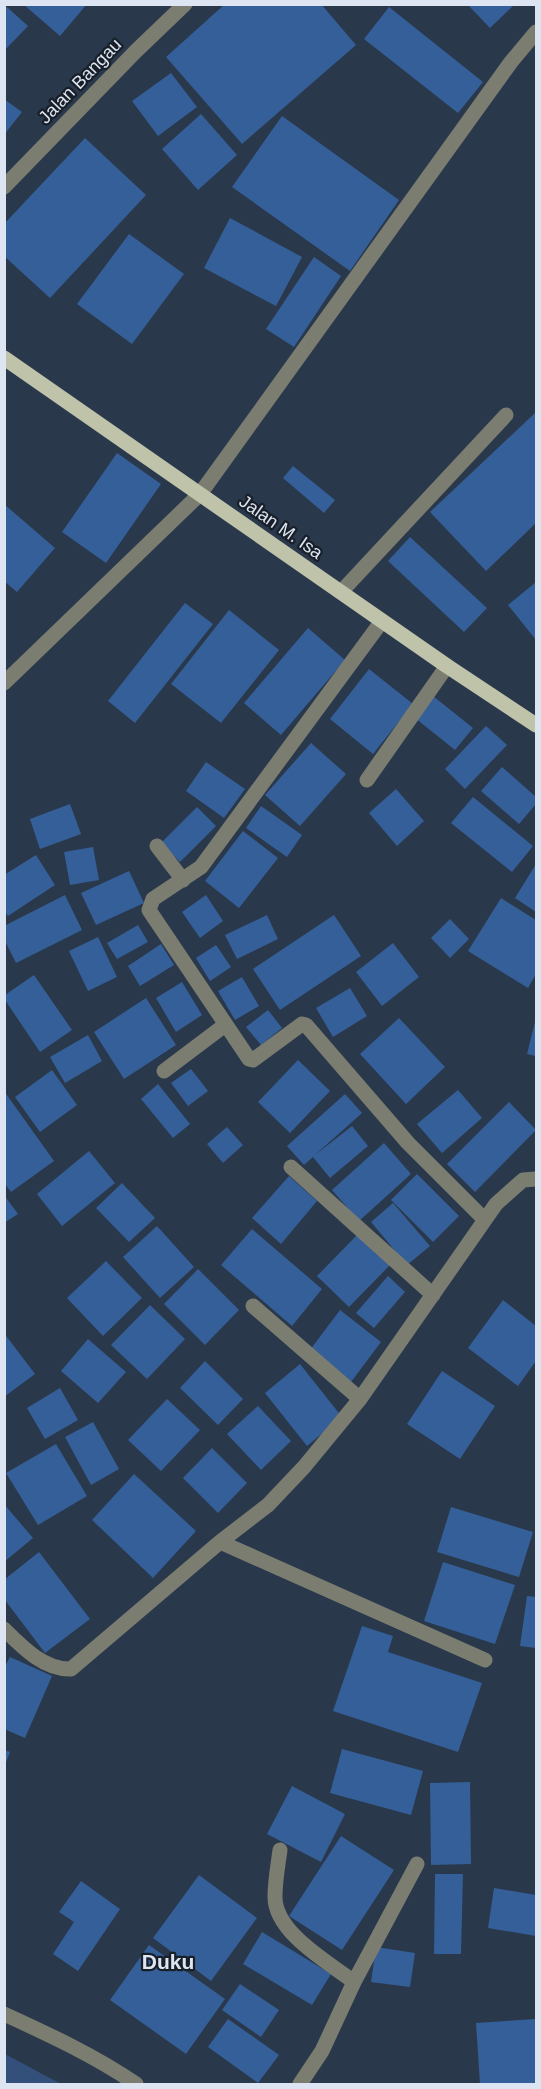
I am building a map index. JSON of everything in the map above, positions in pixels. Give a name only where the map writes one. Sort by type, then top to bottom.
[{"type":"main road","name":"Jalan M. Isa","points":[[4,358],[447,666],[537,725]]},
{"type":"street","name":"Jalan Bangau","points":[[4,187],[185,4]]},
{"type":"street","points":[[4,683],[200,494],[511,62],[537,32]]},
{"type":"street","points":[[341,592],[507,415]]},
{"type":"street","points":[[382,621],[201,867],[153,899],[149,910],[251,1061],[302,1024],[309,1027],[381,1114],[438,1175],[484,1219]]},
{"type":"street","points":[[367,780],[447,666]]},
{"type":"street","points":[[157,846],[183,880]]},
{"type":"street","points":[[164,1071],[225,1024]]},
{"type":"street","points":[[291,1167],[433,1295]]},
{"type":"street","points":[[4,1629],[21,1646],[44,1662],[61,1670],[71,1669],[220,1542],[268,1505],[304,1467],[360,1399],[496,1204],[523,1180],[537,1179]]},
{"type":"street","points":[[252,1306],[360,1399]]},
{"type":"street","points":[[220,1542],[485,1660]]},
{"type":"street","points":[[280,1850],[274,1898],[278,1914],[291,1934],[354,1982]]},
{"type":"street","points":[[300,2085],[322,2051],[354,1982],[417,1864]]},
{"type":"street","points":[[4,2014],[65,2042],[119,2072],[136,2085]]},
{"type":"shaded area","points":[[5,2054],[61,2084],[5,2084]]},
{"type":"building","points":[[23,4],[87,4],[60,36]]},
{"type":"building","points":[[225,4],[321,4],[356,45],[242,144],[166,57]]},
{"type":"building","points":[[468,5],[514,5],[490,28]]},
{"type":"building","points":[[7,7],[28,26],[4,51],[4,10]]},
{"type":"building","points":[[389,7],[483,82],[458,113],[364,39]]},
{"type":"building","points":[[171,73],[197,107],[158,136],[132,101]]},
{"type":"building","points":[[4,99],[22,112],[4,135]]},
{"type":"building","points":[[201,114],[237,155],[198,190],[162,149]]},
{"type":"building","points":[[282,116],[399,200],[350,271],[232,187]]},
{"type":"building","points":[[85,138],[146,195],[50,298],[4,256],[4,224]]},
{"type":"building","points":[[230,218],[302,257],[276,306],[204,268]]},
{"type":"building","points":[[129,234],[184,274],[132,344],[77,304]]},
{"type":"building","points":[[314,257],[341,276],[294,347],[266,329]]},
{"type":"building","points":[[536,412],[536,523],[486,571],[430,512]]},
{"type":"building","points":[[117,453],[161,484],[106,563],[62,532]]},
{"type":"building","points":[[293,466],[335,500],[324,513],[283,478]]},
{"type":"building","points":[[4,504],[55,548],[17,592],[4,581]]},
{"type":"building","points":[[410,537],[487,608],[464,632],[388,561]]},
{"type":"building","points":[[536,582],[536,640],[508,605]]},
{"type":"building","points":[[185,603],[213,624],[135,723],[108,701]]},
{"type":"building","points":[[229,610],[279,650],[221,723],[171,684]]},
{"type":"building","points":[[308,628],[345,660],[281,735],[244,703]]},
{"type":"building","points":[[369,669],[413,704],[373,754],[330,719]]},
{"type":"building","points":[[433,696],[473,728],[455,750],[415,718]]},
{"type":"building","points":[[486,726],[507,745],[465,789],[445,769]]},
{"type":"building","points":[[311,743],[346,774],[300,826],[265,795]]},
{"type":"building","points":[[206,762],[245,789],[224,818],[186,791]]},
{"type":"building","points":[[502,767],[536,797],[536,804],[519,824],[481,791]]},
{"type":"building","points":[[396,789],[424,821],[397,846],[369,813]]},
{"type":"building","points":[[473,797],[533,846],[512,872],[451,823]]},
{"type":"building","points":[[70,804],[81,834],[40,849],[30,819]]},
{"type":"building","points":[[261,806],[302,835],[287,857],[246,828]]},
{"type":"building","points":[[197,807],[216,826],[180,862],[161,843]]},
{"type":"building","points":[[243,831],[278,858],[239,908],[205,881]]},
{"type":"building","points":[[93,847],[99,880],[70,885],[64,852]]},
{"type":"building","points":[[36,855],[55,885],[8,916],[4,911],[4,875]]},
{"type":"building","points":[[536,864],[536,912],[515,898]]},
{"type":"building","points":[[129,871],[144,903],[96,925],[81,893]]},
{"type":"building","points":[[65,895],[82,930],[16,963],[4,939],[4,926]]},
{"type":"building","points":[[206,895],[223,921],[200,938],[182,912]]},
{"type":"building","points":[[501,898],[536,920],[536,974],[528,988],[468,951]]},
{"type":"building","points":[[267,915],[278,939],[237,959],[225,935]]},
{"type":"building","points":[[334,915],[361,956],[280,1010],[253,969]]},
{"type":"building","points":[[450,919],[469,939],[450,958],[431,938]]},
{"type":"building","points":[[138,925],[148,942],[117,959],[107,943]]},
{"type":"building","points":[[98,937],[117,977],[88,991],[69,951]]},
{"type":"building","points":[[393,943],[419,977],[382,1006],[356,972]]},
{"type":"building","points":[[161,944],[174,965],[140,986],[128,966]]},
{"type":"building","points":[[216,945],[231,967],[210,981],[196,958]]},
{"type":"building","points":[[34,975],[72,1030],[40,1052],[5,1000],[5,995]]},
{"type":"building","points":[[242,977],[259,1006],[235,1020],[218,991]]},
{"type":"building","points":[[182,982],[202,1015],[176,1032],[156,998]]},
{"type":"building","points":[[350,988],[367,1016],[333,1037],[316,1008]]},
{"type":"building","points":[[146,998],[176,1045],[124,1079],[94,1032]]},
{"type":"building","points":[[268,1010],[282,1028],[261,1045],[246,1027]]},
{"type":"building","points":[[399,1018],[445,1067],[406,1104],[360,1054]]},
{"type":"building","points":[[536,1018],[536,1056],[527,1054]]},
{"type":"building","points":[[88,1035],[102,1061],[65,1083],[50,1057]]},
{"type":"building","points":[[298,1060],[330,1091],[290,1133],[258,1102]]},
{"type":"building","points":[[191,1069],[208,1091],[188,1106],[171,1083]]},
{"type":"building","points":[[52,1070],[77,1105],[40,1132],[15,1097]]},
{"type":"building","points":[[158,1084],[190,1124],[173,1138],[141,1099]]},
{"type":"building","points":[[458,1090],[482,1118],[442,1153],[417,1124]]},
{"type":"building","points":[[4,1091],[54,1161],[11,1192],[4,1183]]},
{"type":"building","points":[[345,1094],[362,1113],[315,1155],[352,1126],[368,1146],[330,1178],[313,1157],[304,1165],[287,1146]]},
{"type":"building","points":[[509,1102],[536,1130],[475,1192],[447,1164]]},
{"type":"building","points":[[227,1127],[243,1145],[223,1163],[207,1144]]},
{"type":"building","points":[[384,1143],[411,1174],[359,1221],[332,1190]]},
{"type":"building","points":[[89,1151],[115,1183],[62,1226],[37,1194]]},
{"type":"building","points":[[417,1174],[459,1216],[433,1242],[391,1200]]},
{"type":"building","points":[[289,1176],[317,1201],[281,1244],[252,1218]]},
{"type":"building","points":[[122,1183],[155,1218],[129,1242],[96,1208]]},
{"type":"building","points":[[4,1195],[18,1214],[4,1223]]},
{"type":"building","points":[[393,1203],[430,1246],[407,1265],[371,1222]]},
{"type":"building","points":[[157,1226],[194,1267],[160,1298],[123,1257]]},
{"type":"building","points":[[252,1229],[322,1289],[292,1326],[221,1265]]},
{"type":"building","points":[[359,1233],[391,1264],[349,1307],[317,1276]]},
{"type":"building","points":[[106,1261],[142,1298],[103,1336],[67,1298]]},
{"type":"building","points":[[198,1269],[239,1310],[205,1345],[164,1304]]},
{"type":"building","points":[[388,1276],[405,1292],[374,1328],[356,1313]]},
{"type":"building","points":[[503,1300],[536,1326],[536,1361],[518,1386],[468,1348]]},
{"type":"building","points":[[150,1305],[185,1339],[147,1379],[111,1345]]},
{"type":"building","points":[[340,1310],[381,1342],[351,1382],[310,1350]]},
{"type":"building","points":[[4,1333],[35,1374],[4,1397]]},
{"type":"building","points":[[88,1339],[126,1372],[98,1403],[61,1371]]},
{"type":"building","points":[[205,1361],[243,1399],[218,1425],[180,1388]]},
{"type":"building","points":[[300,1364],[342,1417],[307,1446],[265,1393]]},
{"type":"building","points":[[442,1371],[495,1406],[460,1459],[407,1424]]},
{"type":"building","points":[[60,1388],[78,1420],[45,1439],[27,1408]]},
{"type":"building","points":[[167,1399],[200,1430],[161,1471],[128,1440]]},
{"type":"building","points":[[258,1406],[291,1441],[261,1470],[227,1434]]},
{"type":"building","points":[[93,1422],[119,1469],[91,1485],[65,1437]]},
{"type":"building","points":[[56,1444],[87,1496],[38,1525],[6,1473]]},
{"type":"building","points":[[212,1448],[247,1483],[218,1513],[183,1478]]},
{"type":"building","points":[[134,1474],[196,1531],[153,1578],[92,1520]]},
{"type":"building","points":[[4,1504],[33,1538],[4,1562]]},
{"type":"building","points":[[451,1507],[533,1532],[519,1577],[437,1552]]},
{"type":"building","points":[[39,1552],[90,1619],[45,1653],[5,1600],[5,1579]]},
{"type":"building","points":[[443,1562],[515,1585],[495,1644],[424,1621]]},
{"type":"building","points":[[527,1596],[536,1597],[536,1648],[520,1646]]},
{"type":"building","points":[[362,1626],[393,1636],[388,1652],[482,1683],[458,1752],[333,1711]]},
{"type":"building","points":[[10,1657],[52,1676],[25,1738],[4,1729],[4,1668]]},
{"type":"building","points":[[342,1749],[423,1771],[411,1815],[330,1793]]},
{"type":"building","points":[[4,1750],[10,1752],[5,1765],[4,1765]]},
{"type":"building","points":[[470,1782],[471,1864],[431,1865],[430,1783]]},
{"type":"building","points":[[292,1786],[345,1814],[321,1862],[267,1834]]},
{"type":"building","points":[[341,1836],[394,1870],[342,1950],[289,1916]]},
{"type":"building","points":[[435,1874],[463,1874],[461,1954],[434,1954]]},
{"type":"building","points":[[199,1875],[257,1918],[211,1981],[153,1938]]},
{"type":"building","points":[[81,1881],[120,1909],[78,1971],[53,1954],[74,1922],[59,1912]]},
{"type":"building","points":[[494,1888],[536,1895],[536,1936],[488,1928]]},
{"type":"building","points":[[262,1932],[331,1974],[312,2005],[243,1964]]},
{"type":"building","points":[[149,1945],[225,1999],[186,2054],[110,2000]]},
{"type":"building","points":[[376,1947],[415,1953],[410,1987],[371,1982]]},
{"type":"building","points":[[240,1984],[279,2010],[261,2037],[222,2010]]},
{"type":"building","points":[[228,2019],[279,2055],[258,2083],[208,2047]]},
{"type":"building","points":[[536,2019],[536,2084],[480,2084],[476,2023]]},
{"type":"district","name":"Duku","points":[[168,1962]]}]
